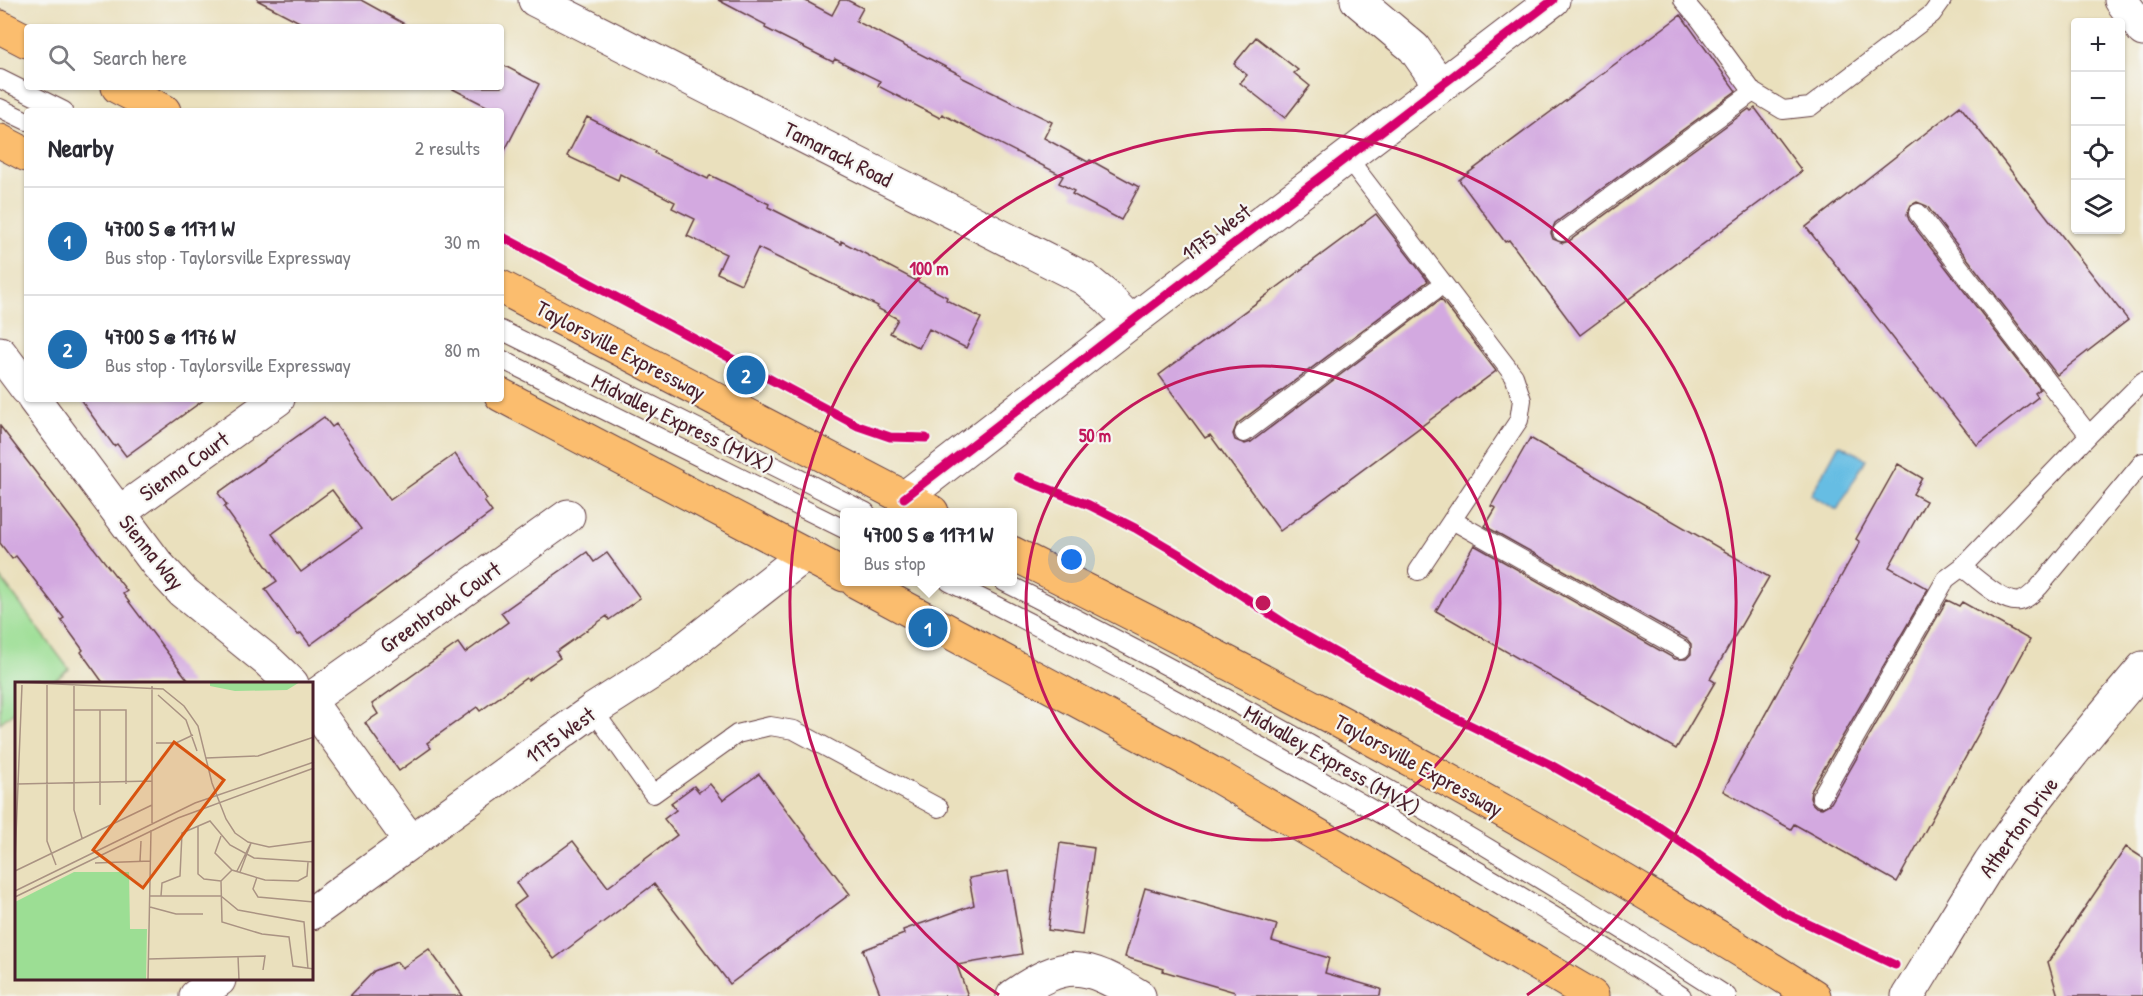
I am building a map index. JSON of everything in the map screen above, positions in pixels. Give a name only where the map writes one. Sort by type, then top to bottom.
[{"type":"main road","points":[[0,27],[24,39]]},
{"type":"main road","points":[[124,90],[158,108]]},
{"type":"main road","points":[[0,141],[24,153]]},
{"type":"main road","name":"Taylorsville Expressway","points":[[504,289],[918,505]]},
{"type":"main road","points":[[504,397],[840,573]]},
{"type":"main road","name":"Taylorsville Expressway","points":[[1017,556],[1283,690],[1438,775],[1757,958],[1814,996]]},
{"type":"main road","points":[[864,586],[1210,772],[1592,996]]},
{"type":"street","name":"Tamarack Road","points":[[535,0],[1084,279],[1107,297],[1131,322]]},
{"type":"street","points":[[1357,0],[1414,48],[1440,85]]},
{"type":"street","name":"1175 West","points":[[918,505],[1131,322],[1553,0]]},
{"type":"street","points":[[2121,0],[2143,30]]},
{"type":"street","points":[[0,353],[24,385]]},
{"type":"street","name":"Sienna Way","points":[[36,402],[157,564],[183,592],[269,662],[290,682]]},
{"type":"street","name":"Sienna Court","points":[[120,512],[274,402]]},
{"type":"street","name":"Greenbrook Court","points":[[314,697],[568,516]]},
{"type":"street","name":"1175 West","points":[[314,912],[593,710],[668,662],[806,554]]},
{"type":"street","name":"Atherton Drive","points":[[1908,996],[1997,854],[2082,741],[2143,668]]},
{"type":"street","points":[[314,708],[411,842]]},
{"type":"street","points":[[1013,996],[1037,980],[1060,970],[1086,970],[1107,978],[1138,996]]},
{"type":"street","points":[[196,996],[218,981]]},
{"type":"lane","points":[[1683,0],[1753,92],[1783,110],[1810,107],[1932,14],[1942,0]]},
{"type":"lane","points":[[0,79],[57,108]]},
{"type":"lane","points":[[1562,232],[1753,92]]},
{"type":"lane","points":[[0,108],[24,120]]},
{"type":"lane","points":[[1347,157],[1514,376],[1522,400],[1519,420],[1418,571]]},
{"type":"lane","points":[[1918,213],[2089,435]]},
{"type":"lane","points":[[1244,433],[1443,284]]},
{"type":"lane","name":"Midvalley Express (MVX)","points":[[504,332],[856,508]]},
{"type":"lane","name":"Midvalley Express (MVX)","points":[[504,360],[840,527]]},
{"type":"lane","points":[[1821,797],[1946,579],[1962,567],[2143,381]]},
{"type":"lane","points":[[1962,567],[2007,600],[2019,601],[2030,596],[2143,462]]},
{"type":"lane","points":[[1452,520],[1681,649]]},
{"type":"lane","name":"Midvalley Express (MVX)","points":[[957,586],[1242,736],[1511,890],[1683,996]]},
{"type":"lane","name":"Midvalley Express (MVX)","points":[[1012,586],[1208,686],[1307,742],[1571,898],[1728,996]]},
{"type":"lane","points":[[593,710],[653,794],[737,734],[771,726],[794,730],[939,808]]},
{"type":"green space","points":[[0,577],[69,669],[53,682],[15,682],[15,711],[0,723]]},
{"type":"water","points":[[1839,444],[1866,459],[1837,510],[1811,495]]},
{"type":"building","points":[[257,0],[361,0],[405,24],[303,24]]},
{"type":"building","points":[[718,0],[804,0],[832,15],[840,0],[847,0],[863,8],[856,21],[1052,122],[1044,138],[1139,187],[1121,220],[1072,194],[1074,191],[1059,183],[1063,176],[942,114],[940,118],[878,86],[880,81],[835,59],[833,62],[765,28],[766,25]]},
{"type":"building","points":[[1681,15],[1736,91],[1555,223],[1551,233],[1553,239],[1563,243],[1569,241],[1749,109],[1751,111],[1755,108],[1802,171],[1580,335],[1509,240],[1505,242],[1459,180]]},
{"type":"building","points":[[1256,37],[1298,70],[1294,73],[1310,86],[1285,118],[1240,83],[1247,75],[1234,64]]},
{"type":"building","points":[[504,66],[539,84],[504,152],[504,108],[490,108],[455,90],[504,90]]},
{"type":"building","points":[[1960,106],[2128,320],[2057,375],[1927,206],[1917,202],[1911,205],[1907,214],[1909,220],[2040,389],[2035,393],[2038,397],[1977,445],[1806,227]]},
{"type":"building","points":[[587,117],[708,179],[710,175],[769,204],[768,207],[841,244],[841,241],[947,297],[946,300],[981,318],[966,348],[929,329],[919,348],[890,333],[898,319],[877,308],[878,306],[758,248],[741,284],[717,273],[726,254],[687,236],[695,219],[672,208],[675,202],[620,174],[618,180],[567,156]]},
{"type":"building","points":[[1376,214],[1428,281],[1237,424],[1233,434],[1235,440],[1245,444],[1251,442],[1441,299],[1496,371],[1280,531],[1210,435],[1205,438],[1159,375]]},
{"type":"building","points":[[82,402],[201,402],[126,456],[117,444],[114,446]]},
{"type":"building","points":[[324,417],[332,427],[336,424],[390,500],[455,454],[487,499],[484,501],[492,512],[310,645],[301,633],[298,635],[265,589],[277,581],[224,507],[227,505],[218,493]],"holes":[[[332,490],[361,529],[301,572],[272,534]]]},
{"type":"building","points":[[0,426],[127,591],[123,594],[189,682],[103,682],[61,620],[64,618],[16,556],[12,559],[0,543]]},
{"type":"building","points":[[1530,438],[1769,577],[1710,679],[1715,682],[1676,749],[1436,611],[1474,545],[1675,659],[1686,659],[1691,654],[1691,644],[1687,639],[1485,526],[1496,508],[1491,506]]},
{"type":"building","points":[[1898,464],[1922,478],[1913,494],[1926,501],[1889,567],[1928,589],[1811,791],[1812,803],[1822,808],[1831,803],[1947,600],[1959,606],[1962,602],[2030,640],[1897,882],[1794,824],[1791,829],[1723,791],[1860,542],[1856,539]]},
{"type":"building","points":[[587,552],[594,562],[607,553],[640,598],[609,620],[607,616],[556,652],[560,658],[528,680],[526,678],[480,711],[477,707],[427,743],[431,748],[399,771],[365,723],[378,714],[372,704],[458,643],[465,653],[508,622],[501,613]]},
{"type":"building","points":[[759,774],[850,894],[730,984],[654,884],[554,959],[514,906],[526,897],[516,883],[573,841],[608,887],[677,835],[664,819],[676,810],[671,803],[694,786],[699,792],[710,784],[723,800]]},
{"type":"building","points":[[1060,843],[1094,848],[1082,935],[1048,930]]},
{"type":"building","points":[[2126,847],[2143,858],[2143,996],[2058,996],[2048,962]]},
{"type":"building","points":[[1008,871],[1022,954],[957,965],[968,996],[881,996],[863,950],[904,934],[903,930],[974,905],[969,878]]},
{"type":"building","points":[[1145,888],[1277,925],[1272,941],[1329,958],[1325,973],[1381,989],[1380,996],[1234,996],[1235,992],[1163,971],[1164,969],[1125,957]]},
{"type":"building","points":[[429,949],[463,996],[350,996],[374,971],[397,962],[402,968]]},
{"type":"cycle path","points":[[904,498],[1553,0]]},
{"type":"cycle path","points":[[504,238],[858,426],[890,437],[926,438]]},
{"type":"cycle path","points":[[1018,477],[1089,505],[1135,528],[1290,627],[1431,706],[1549,764],[1653,823],[1785,913],[1895,965]]},
{"type":"place","name":"4700 S @ 1176 W","points":[[746,375]]},
{"type":"place","name":"4700 S @ 1171 W","points":[[928,628]]}]
